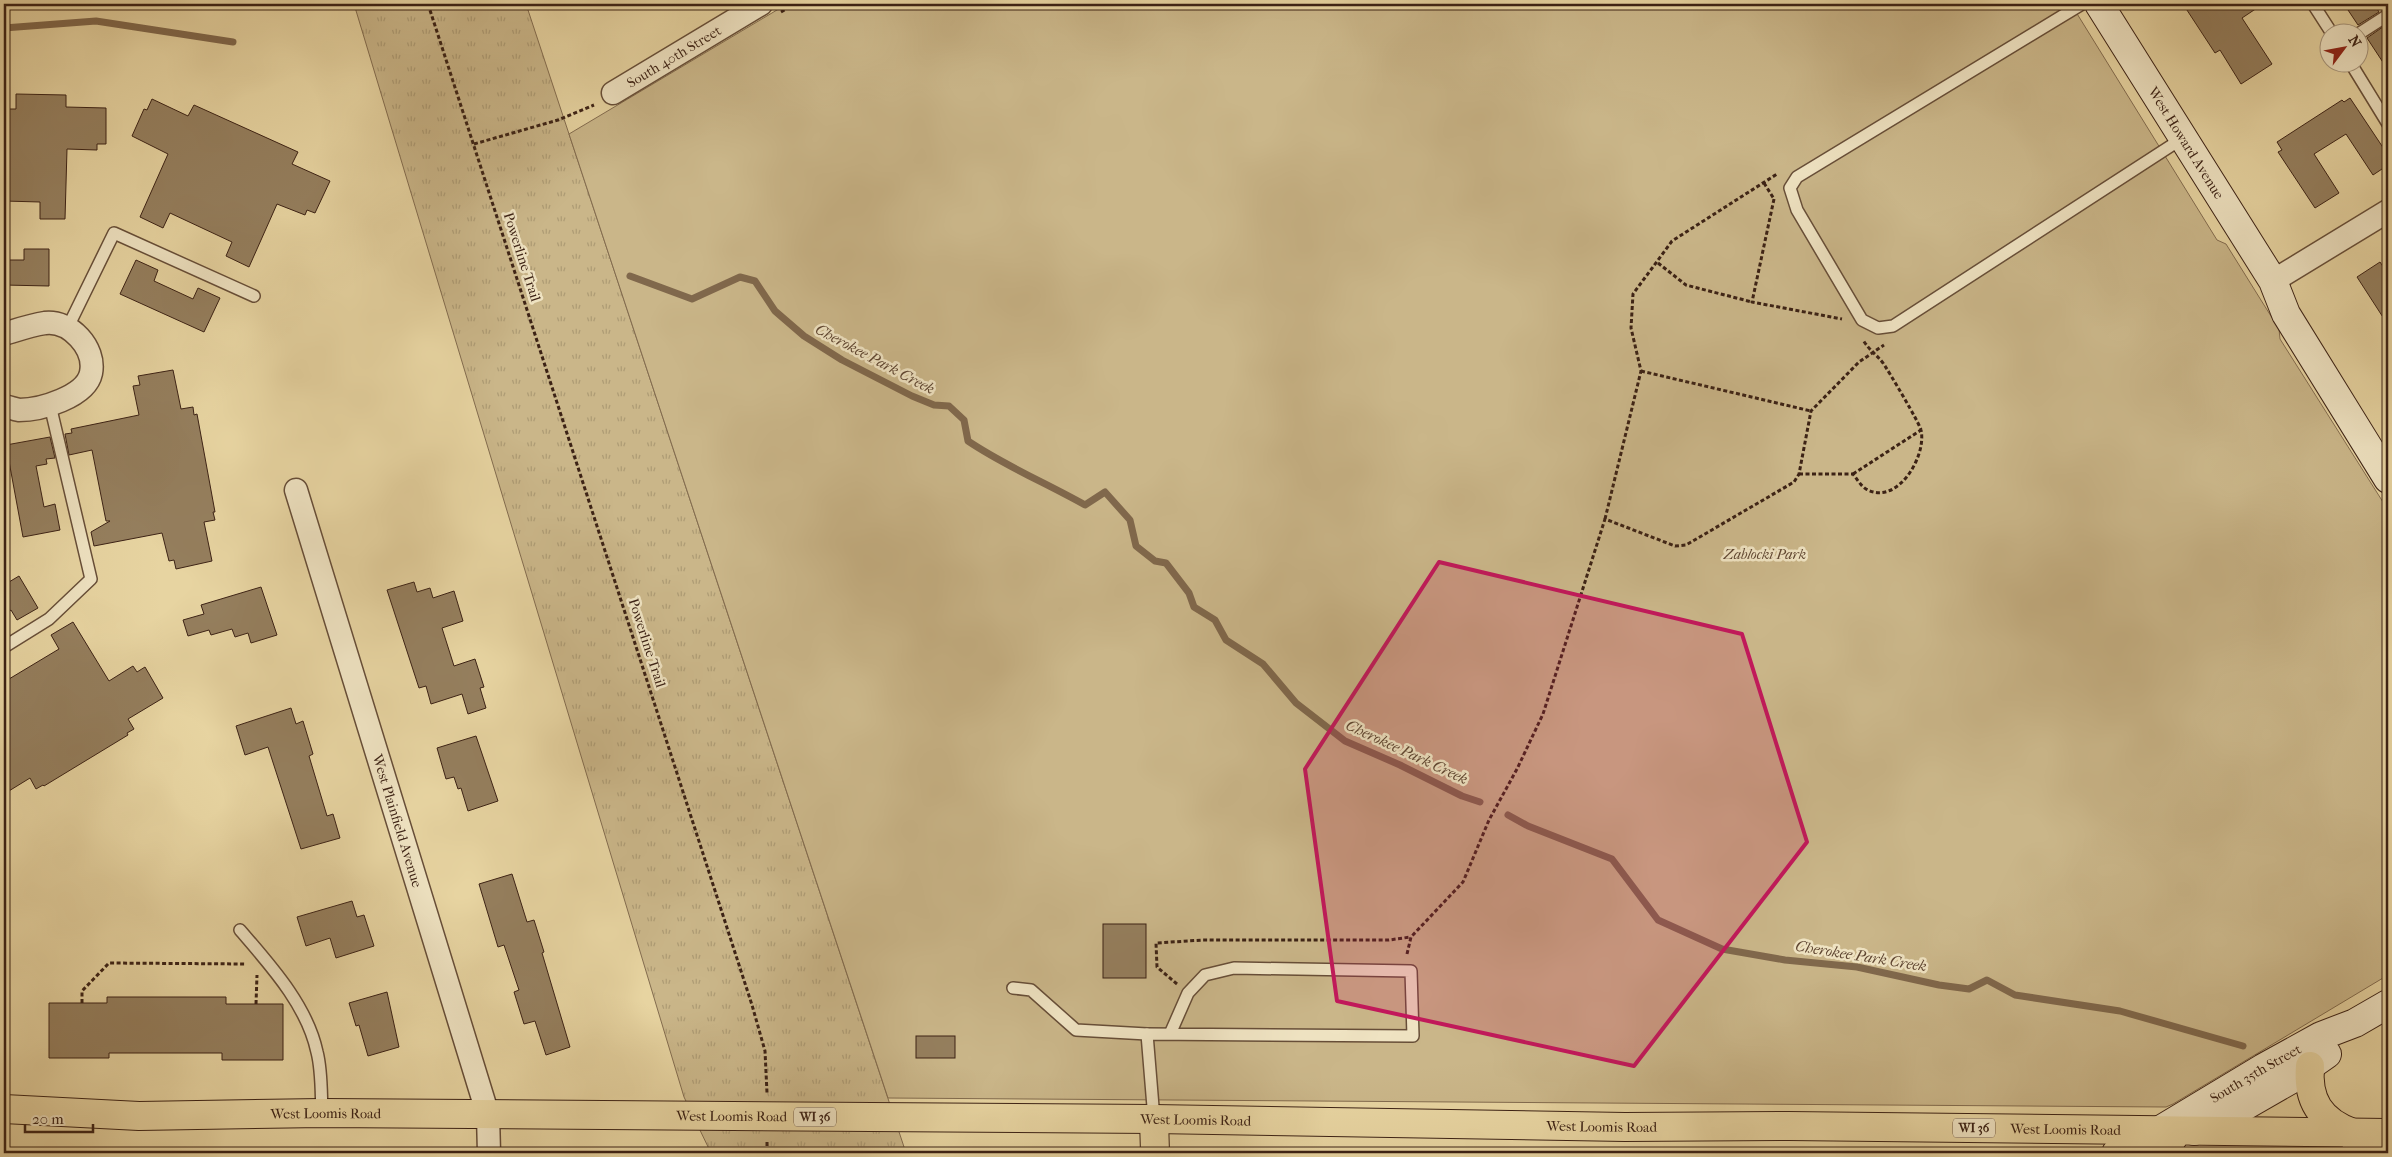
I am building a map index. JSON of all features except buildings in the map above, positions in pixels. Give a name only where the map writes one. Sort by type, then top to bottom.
[{"type":"main road","points":[[2310,1066],[2310,1090],[2316,1106],[2355,1143],[2388,1148]]},
{"type":"main road","name":"West Loomis Road","points":[[4,1109],[140,1116],[322,1113],[1154,1119],[1625,1127],[1789,1126],[2194,1130],[2355,1143],[2388,1133]]},
{"type":"main road","points":[[1154,1119],[1156,1153]]},
{"type":"main road","points":[[2116,1153],[2158,1143],[2194,1130]]},
{"type":"street","name":"South 40th Street","points":[[612,93],[761,4]]},
{"type":"street","name":"West Howard Avenue","points":[[2099,4],[2273,281],[2286,314],[2388,479]]},
{"type":"street","points":[[2273,281],[2388,211]]},
{"type":"street","name":"West Howard Avenue","points":[[2273,281],[2298,306],[2388,450]]},
{"type":"street","points":[[4,334],[46,323],[68,327],[82,341],[91,357],[91,374],[81,389],[50,405],[19,410],[4,406]]},
{"type":"street","name":"West Plainfield Avenue","points":[[296,490],[488,1115],[489,1153]]},
{"type":"street","name":"South 35th Street","points":[[2160,1130],[2280,1059],[2327,1034],[2356,1023],[2388,1004]]},
{"type":"street","name":"South 35th Street","points":[[2194,1130],[2229,1115],[2326,1056],[2356,1023]]},
{"type":"lane","points":[[2082,4],[1797,177],[1790,188],[1797,210],[1862,320],[1878,328],[1893,326],[2183,138]]},
{"type":"lane","points":[[2313,4],[2325,22]]},
{"type":"lane","points":[[2370,27],[2388,15]]},
{"type":"lane","points":[[2356,72],[2388,124]]},
{"type":"lane","points":[[68,327],[114,233],[254,296]]},
{"type":"lane","points":[[4,648],[49,619],[91,578],[50,405]]},
{"type":"lane","points":[[240,930],[279,976],[304,1017],[317,1052],[322,1113]]},
{"type":"lane","points":[[1013,988],[1031,990],[1076,1030],[1147,1034],[1413,1036],[1411,971],[1234,968],[1205,975],[1188,993],[1170,1034]]},
{"type":"lane","points":[[1147,1034],[1154,1119]]},
{"type":"path","name":"Powerline Trail","points":[[428,4],[752,1005],[765,1051],[767,1153]]},
{"type":"path","points":[[474,144],[558,120],[584,110],[612,93]]},
{"type":"path","points":[[1403,971],[1411,937],[1463,882],[1489,820],[1517,770],[1543,714],[1605,520],[1641,371],[1631,328],[1633,294],[1658,263],[1672,240],[1781,172]]},
{"type":"path","points":[[1764,183],[1779,207]]},
{"type":"path","points":[[1752,302],[1774,199]]},
{"type":"path","points":[[1658,263],[1686,284],[1752,302],[1851,321]]},
{"type":"path","points":[[1853,474],[1866,489],[1882,492],[1897,488],[1910,472],[1921,446],[1921,430],[1882,363],[1871,353],[1861,337]]},
{"type":"path","points":[[1605,520],[1675,546],[1686,545],[1794,482],[1799,474],[1811,411],[1859,362],[1888,343]]},
{"type":"path","points":[[1641,371],[1811,411]]},
{"type":"path","points":[[1799,474],[1853,474],[1921,430]]},
{"type":"path","points":[[1188,993],[1157,967],[1156,943],[1202,940],[1389,940],[1411,937]]},
{"type":"path","points":[[82,1003],[82,991],[109,963],[247,964]]},
{"type":"path","points":[[256,972],[256,1004]]},
{"type":"highlighted area","points":[[1439,562],[1742,634],[1807,842],[1634,1066],[1337,1001],[1305,769]]},
{"type":"green space","points":[[354,4],[526,4],[906,1153],[711,1153],[684,1097]]},
{"type":"green space","name":"Zablocki Park","points":[[787,4],[2071,4],[2217,240],[2226,244],[2279,329],[2280,339],[2388,510],[2388,975],[2166,1107],[888,1098],[569,134]]},
{"type":"waterway","name":"Cherokee Park Creek","points":[[4,28],[96,21],[233,42]]},
{"type":"waterway","name":"Cherokee Park Creek","points":[[630,276],[692,299],[740,277],[755,281],[775,311],[804,336],[842,360],[912,396],[934,405],[949,406],[964,420],[968,441],[982,450],[1085,505],[1105,492],[1130,520],[1136,546],[1155,561],[1166,563],[1189,593],[1194,607],[1215,620],[1226,640],[1263,664],[1296,703],[1345,741],[1400,765],[1462,796],[1480,802]]},
{"type":"waterway","name":"Cherokee Park Creek","points":[[1508,815],[1528,826],[1612,859],[1658,920],[1722,949],[1785,960],[1857,967],[1939,985],[1969,989],[1987,980],[2015,995],[2120,1011],[2243,1046]]}]
